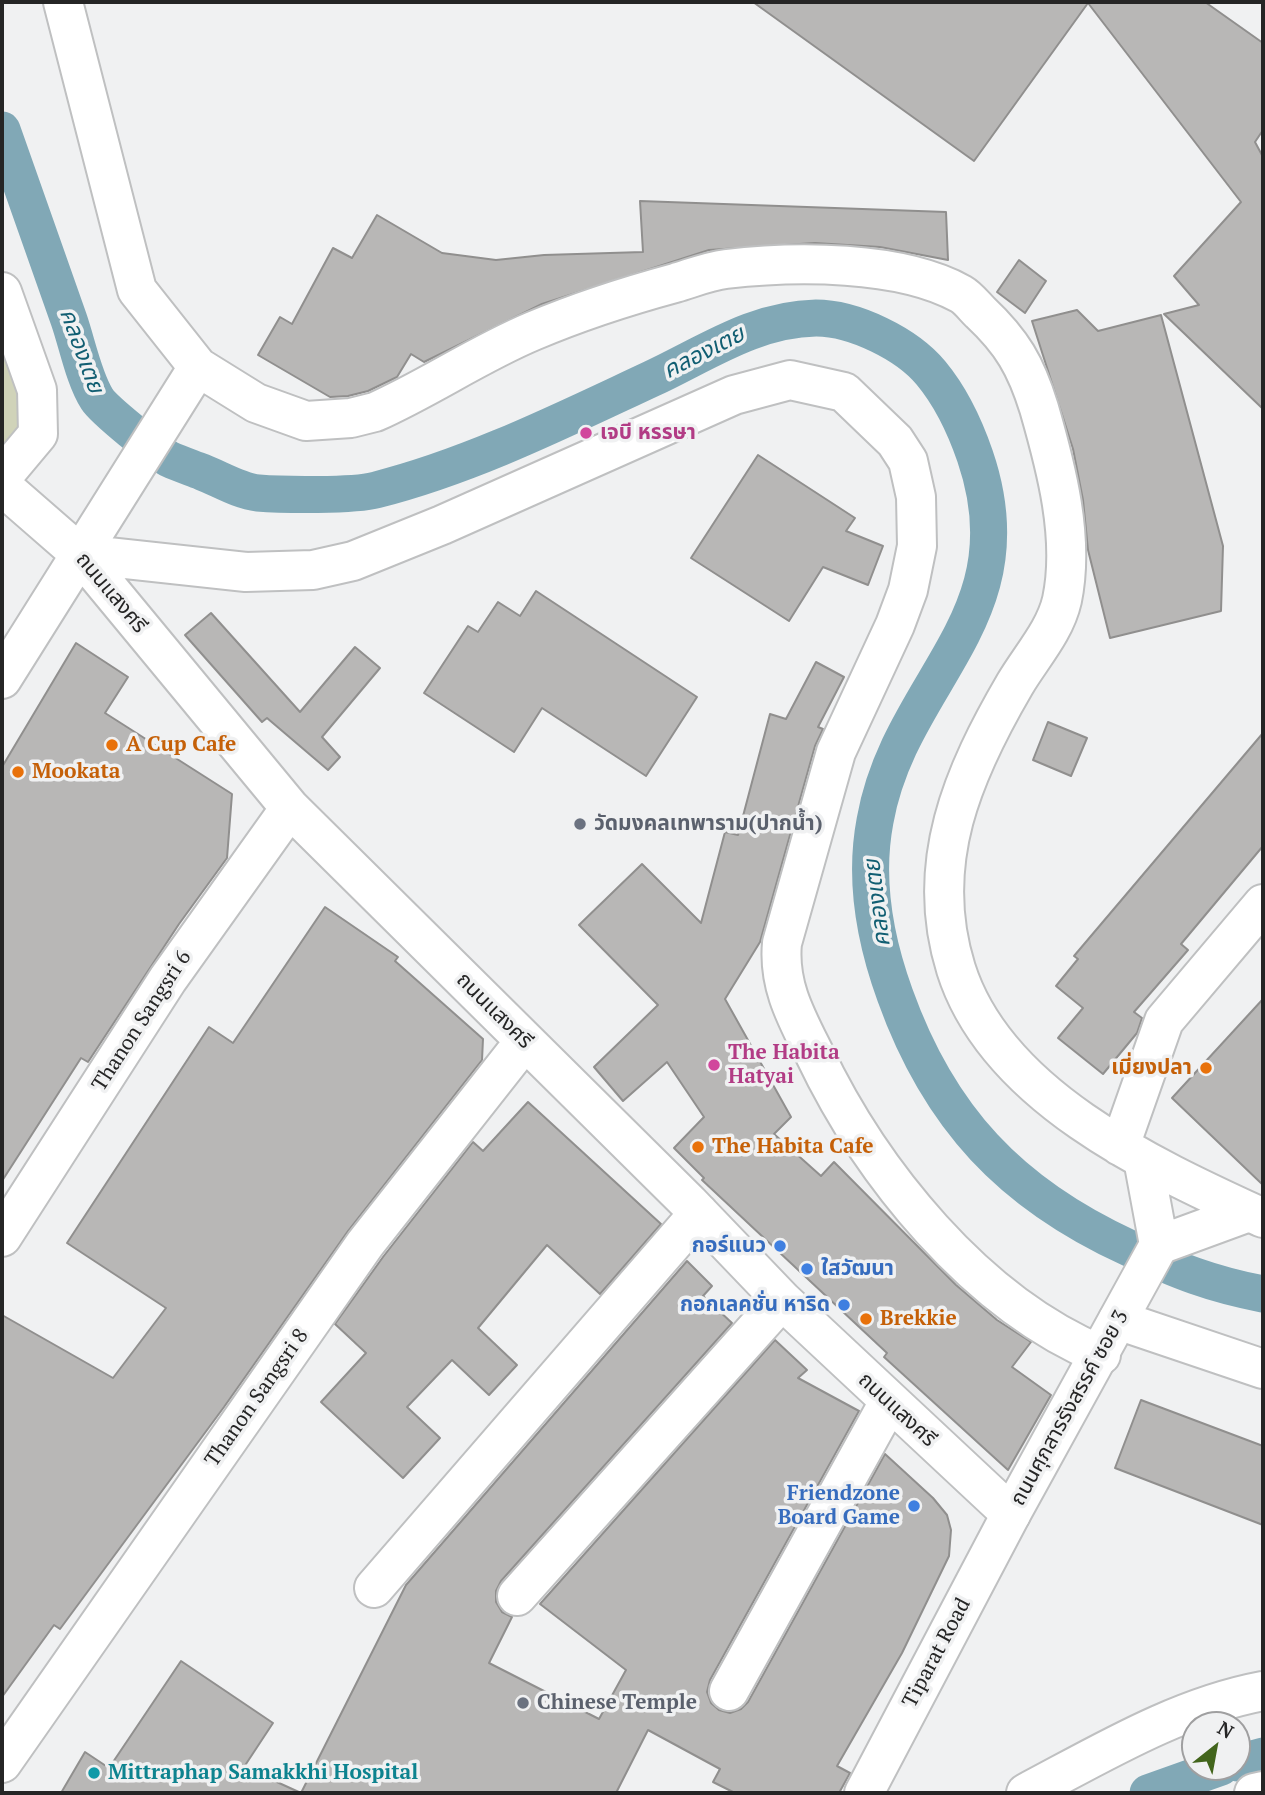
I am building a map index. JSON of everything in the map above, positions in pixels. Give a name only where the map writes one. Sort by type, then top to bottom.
[{"type":"street","points":[[63,2],[137,290],[198,367],[256,403],[306,421],[351,418],[375,412],[414,395],[486,353],[534,331],[641,292],[723,269],[807,266],[913,275],[963,295],[1009,340],[1034,392],[1058,476],[1065,584],[1055,622],[1014,684],[956,803],[946,857],[950,946],[966,994],[988,1030],[1020,1067],[1056,1102],[1089,1128],[1131,1153],[1192,1187],[1256,1215]]},
{"type":"street","points":[[2,292],[37,390],[38,434],[2,477]]},
{"type":"street","points":[[2,679],[198,367]]},
{"type":"street","points":[[80,554],[183,568],[246,572],[313,570],[353,561],[442,525],[734,395],[790,380],[844,392],[887,433],[908,461],[916,497],[917,546],[908,590],[895,625],[836,752],[782,943],[781,960],[786,993],[826,1079],[915,1210],[977,1274],[1020,1308],[1052,1331],[1101,1355]]},
{"type":"street","name":"ถนนเเสงศรี","points":[[2,486],[80,554],[290,808],[699,1213],[782,1300],[1011,1514]]},
{"type":"street","name":"Thanon Sangsri 6","points":[[2,1237],[168,979],[290,808]]},
{"type":"street","points":[[1256,1215],[1159,1245],[1131,1153],[1164,1021],[1263,904]]},
{"type":"street","name":"Thanon Sangsri 8","points":[[2,1763],[365,1244],[524,1042]]},
{"type":"street","points":[[374,1588],[699,1213]]},
{"type":"street","name":"ถนนศุภสารรังสรรค์ ซอย 3","points":[[1011,1514],[1101,1355],[1159,1245]]},
{"type":"street","points":[[517,1596],[782,1300]]},
{"type":"street","points":[[1124,1311],[1225,1359],[1263,1369]]},
{"type":"street","points":[[729,1691],[889,1402]]},
{"type":"street","name":"Tiparat Road","points":[[864,1793],[1011,1514]]},
{"type":"street","points":[[1026,1793],[1143,1731],[1191,1711],[1263,1691]]},
{"type":"street","points":[[1254,1793],[1263,1791]]},
{"type":"green space","points":[[2,339],[30,425],[7,445],[2,443]]},
{"type":"building","points":[[753,2],[1205,2],[1263,43],[1263,130],[1255,142],[1263,157],[1263,409],[1164,314],[1199,305],[1174,276],[1241,202],[1088,3],[974,161]]},
{"type":"building","points":[[640,201],[946,212],[948,260],[880,247],[815,243],[709,250],[542,304],[424,362],[411,354],[397,377],[368,391],[348,396],[330,397],[258,355],[280,317],[292,324],[333,248],[352,258],[377,215],[442,253],[496,260],[544,255],[643,252]]},
{"type":"building","points":[[1019,260],[1046,281],[1025,313],[997,292]]},
{"type":"building","points":[[1077,310],[1098,331],[1161,315],[1223,546],[1221,611],[1110,638],[1088,550],[1083,500],[1073,449],[1032,321]]},
{"type":"building","points":[[758,455],[855,518],[846,531],[883,546],[868,585],[823,567],[789,621],[691,558]]},
{"type":"building","points":[[536,591],[697,697],[646,776],[542,708],[514,752],[424,693],[468,626],[478,632],[498,602],[520,616]]},
{"type":"building","points":[[211,613],[300,712],[355,647],[380,668],[322,737],[340,757],[328,770],[267,718],[262,722],[185,635]]},
{"type":"building","points":[[76,643],[128,677],[105,713],[232,794],[227,858],[179,924],[88,1062],[81,1058],[2,1181],[2,767]]},
{"type":"building","points":[[816,662],[844,677],[818,727],[823,729],[815,746],[760,942],[725,999],[791,1117],[774,1134],[821,1176],[834,1162],[956,1285],[997,1320],[1031,1342],[1012,1367],[1051,1395],[1008,1470],[884,1357],[887,1353],[702,1180],[704,1178],[674,1148],[704,1117],[667,1062],[623,1101],[594,1067],[658,1005],[579,925],[642,864],[701,923],[725,832],[738,835],[770,714],[786,719]]},
{"type":"building","points":[[1048,722],[1087,738],[1071,776],[1033,760]]},
{"type":"building","points":[[1263,733],[1263,846],[1181,944],[1188,950],[1134,1012],[1142,1018],[1137,1033],[1103,1074],[1058,1038],[1083,1008],[1056,986],[1078,959],[1074,956]]},
{"type":"building","points":[[325,907],[398,957],[395,961],[483,1039],[482,1060],[348,1231],[224,1407],[60,1629],[54,1625],[2,1697],[2,1315],[113,1378],[166,1308],[67,1243],[209,1027],[233,1043]]},
{"type":"building","points":[[1263,999],[1263,1185],[1172,1098]]},
{"type":"building","points":[[528,1102],[661,1224],[600,1294],[547,1245],[478,1328],[517,1365],[489,1395],[452,1360],[407,1407],[440,1438],[403,1478],[321,1402],[366,1353],[335,1324],[383,1257],[473,1142],[483,1151]]},
{"type":"building","points":[[687,1261],[712,1286],[703,1296],[732,1323],[501,1581],[496,1591],[496,1602],[502,1612],[512,1617],[489,1663],[599,1719],[626,1670],[540,1604],[775,1340],[807,1370],[798,1378],[859,1411],[710,1680],[707,1692],[711,1703],[719,1710],[730,1713],[741,1709],[748,1702],[885,1454],[933,1498],[947,1515],[951,1530],[949,1556],[902,1653],[837,1766],[850,1773],[839,1793],[735,1793],[713,1782],[720,1769],[648,1730],[616,1793],[301,1793],[406,1585]]},
{"type":"building","points":[[1141,1400],[1263,1446],[1263,1525],[1115,1468]]},
{"type":"building","points":[[181,1661],[273,1723],[244,1767],[301,1793],[61,1793],[85,1752],[109,1768]]},
{"type":"waterway","name":"คลองเตย","points":[[2,130],[97,399],[109,412],[169,459],[251,492],[300,495],[366,492],[411,480],[482,455],[550,426],[730,340],[772,324],[816,318],[847,323],[879,335],[921,362],[951,402],[975,456],[988,513],[987,562],[975,606],[909,727],[889,771],[875,821],[871,865],[873,909],[882,953],[895,995],[913,1039],[957,1115],[984,1147],[1015,1177],[1087,1227],[1129,1248],[1195,1276],[1263,1294]]},
{"type":"waterway","name":"คลองเตย","points":[[1251,1759],[1263,1756]]},
{"type":"waterway","name":"คลองเตย","points":[[1148,1793],[1182,1781]]},
{"type":"place","name":"เจบี หรรษา","points":[[586,433]]},
{"type":"place","name":"A Cup Cafe","points":[[112,745]]},
{"type":"place","name":"Mookata","points":[[18,772]]},
{"type":"place","name":"วัดมงคลเทพาราม(ปากน้ำ)","points":[[580,824]]},
{"type":"place","name":"The Habita Hatyai","points":[[714,1065]]},
{"type":"place","name":"เมี่ยงปลา","points":[[1206,1068]]},
{"type":"place","name":"The Habita Cafe","points":[[698,1147]]},
{"type":"place","name":"กอร์แนว","points":[[780,1246]]},
{"type":"place","name":"ใสวัฒนา","points":[[807,1269]]},
{"type":"place","name":"กอกเลคชั่น หาริด","points":[[844,1305]]},
{"type":"place","name":"Brekkie","points":[[866,1319]]},
{"type":"place","name":"Friendzone Board Game","points":[[914,1506]]},
{"type":"place","name":"Chinese Temple","points":[[523,1703]]},
{"type":"place","name":"Mittraphap Samakkhi Hospital","points":[[94,1773]]}]
